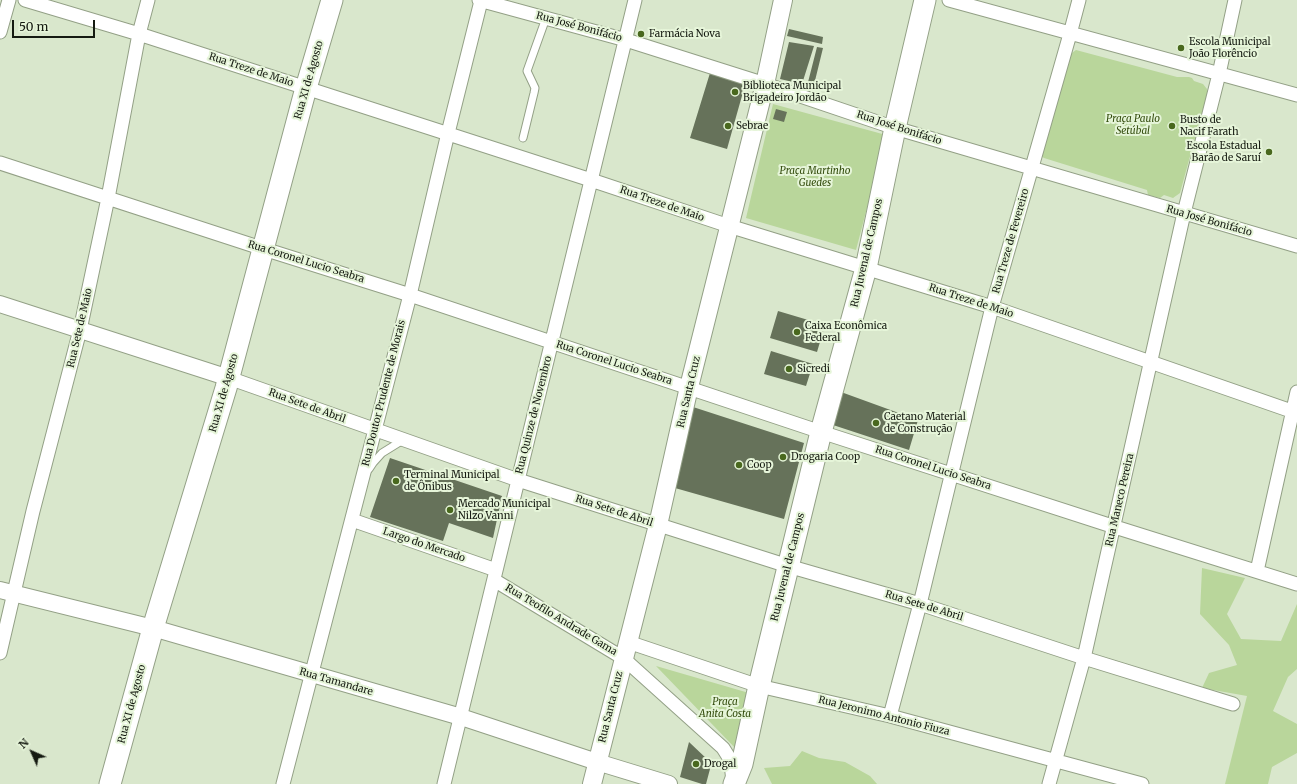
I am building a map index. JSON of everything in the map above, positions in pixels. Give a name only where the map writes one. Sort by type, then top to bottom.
[{"type":"main road","name":"Rua XI de Agosto","points":[[110,784],[153,628],[229,378],[306,88],[332,0]]},
{"type":"main road","name":"Rua Santa Cruz","points":[[592,784],[658,525],[689,387],[765,84],[784,0]]},
{"type":"main road","name":"Rua Juvenal de Campos","points":[[734,784],[742,764],[759,686],[821,432],[866,268],[925,0]]},
{"type":"street","points":[[0,32],[9,0]]},
{"type":"street","name":"Rua Treze de Maio","points":[[25,0],[139,34],[448,133],[729,226],[992,307],[1295,412]]},
{"type":"street","name":"Rua Sete de Maio","points":[[0,653],[7,592],[33,511],[80,330],[108,198],[139,34],[148,0]]},
{"type":"street","name":"Rua José Bonifácio","points":[[480,0],[626,40],[765,84],[896,128],[1184,214],[1297,246]]},
{"type":"street","name":"Rua Doutor Prudente de Morais","points":[[283,784],[410,295],[480,0]]},
{"type":"street","name":"Rua Quinze de Novembro","points":[[444,784],[635,0]]},
{"type":"street","points":[[949,0],[1297,95]]},
{"type":"street","name":"Rua Treze de Fevereiro","points":[[890,716],[920,604],[992,307],[1079,0]]},
{"type":"street","points":[[1184,214],[1219,74],[1235,0]]},
{"type":"street","name":"Rua Coronel Lucio Seabra","points":[[0,162],[264,249],[410,295],[821,432],[1297,584]]},
{"type":"street","name":"Rua Maneco Pereira","points":[[1050,784],[1084,658],[1115,527],[1184,214]]},
{"type":"street","name":"Rua Sete de Abril","points":[[0,304],[229,378],[518,480],[788,566],[920,604],[1084,658],[1233,704]]},
{"type":"street","points":[[1257,571],[1295,412],[1297,392]]},
{"type":"street","name":"Largo do Mercado","points":[[352,520],[495,575]]},
{"type":"street","name":"Rua Teofilo Andrade Gama","points":[[495,575],[625,650],[723,748],[731,764],[734,784]]},
{"type":"street","name":"Rua Tamandare","points":[[7,592],[153,628],[461,717],[669,784]]},
{"type":"street","name":"Rua Jeronimo Antonio Fiuza","points":[[625,650],[759,686],[890,716],[1142,784]]},
{"type":"lane","points":[[523,138],[535,88],[527,71],[546,18]]},
{"type":"lane","points":[[362,479],[382,453],[403,440]]},
{"type":"green space","name":"Praça Paulo Setúbal","points":[[1076,50],[1177,77],[1189,77],[1194,81],[1203,84],[1207,89],[1207,94],[1180,193],[1173,198],[1164,195],[1160,198],[1148,195],[1147,190],[1041,156],[1069,55]]},
{"type":"green space","name":"Praça Martinho Guedes","points":[[773,104],[886,135],[856,250],[746,218]]},
{"type":"green space","points":[[1202,568],[1245,578],[1227,614],[1241,639],[1281,641],[1297,604],[1297,669],[1288,677],[1273,711],[1297,724],[1297,753],[1272,767],[1268,784],[1225,784],[1247,696],[1202,688],[1209,673],[1237,665],[1229,645],[1200,614]]},
{"type":"green space","name":"Praça Anita Costa","points":[[656,666],[749,693],[737,750]]},
{"type":"green space","points":[[802,751],[819,758],[845,762],[870,776],[877,784],[772,784],[764,768],[790,766]]},
{"type":"building","points":[[789,29],[823,37],[822,44],[787,36]]},
{"type":"building","points":[[789,42],[814,46],[802,84],[780,79]]},
{"type":"building","points":[[817,47],[823,48],[812,93],[806,90]]},
{"type":"building","points":[[710,73],[745,85],[727,149],[690,138]]},
{"type":"building","points":[[776,109],[787,112],[784,122],[773,119]]},
{"type":"building","name":"Caixa Econômica Federal","points":[[778,311],[825,325],[817,352],[770,338]]},
{"type":"building","name":"Sicredi","points":[[771,351],[813,364],[806,386],[764,374]]},
{"type":"building","name":"Caetano Material de Construção","points":[[841,392],[918,420],[909,450],[833,425]]},
{"type":"building","name":"Coop","points":[[693,407],[804,443],[784,519],[675,488]]},
{"type":"building","name":"Mercado Municipal Nilzo Vanni","points":[[390,458],[502,496],[493,538],[449,523],[443,541],[370,517]]},
{"type":"building","name":"Drogal","points":[[689,742],[708,760],[710,769],[706,784],[680,777]]},
{"type":"place","name":"Farmácia Nova","points":[[641,34]]},
{"type":"place","name":"Escola Municipal João Florêncio","points":[[1181,48]]},
{"type":"place","name":"Biblioteca Municipal Brigadeiro Jordão","points":[[735,92]]},
{"type":"place","name":"Sebrae","points":[[728,126]]},
{"type":"place","name":"Busto de Nacif Farath","points":[[1172,126]]},
{"type":"place","name":"Escola Estadual Barão de Saruí","points":[[1269,152]]},
{"type":"place","name":"Caixa Econômica Federal","points":[[797,332]]},
{"type":"place","name":"Sicredi","points":[[789,369]]},
{"type":"place","name":"Caetano Material de Construção","points":[[876,423]]},
{"type":"place","name":"Drogaria Coop","points":[[783,457]]},
{"type":"place","name":"Coop","points":[[739,465]]},
{"type":"place","name":"Terminal Municipal de Ônibus","points":[[396,481]]},
{"type":"place","name":"Mercado Municipal Nilzo Vanni","points":[[450,510]]},
{"type":"place","name":"Drogal","points":[[696,764]]}]
